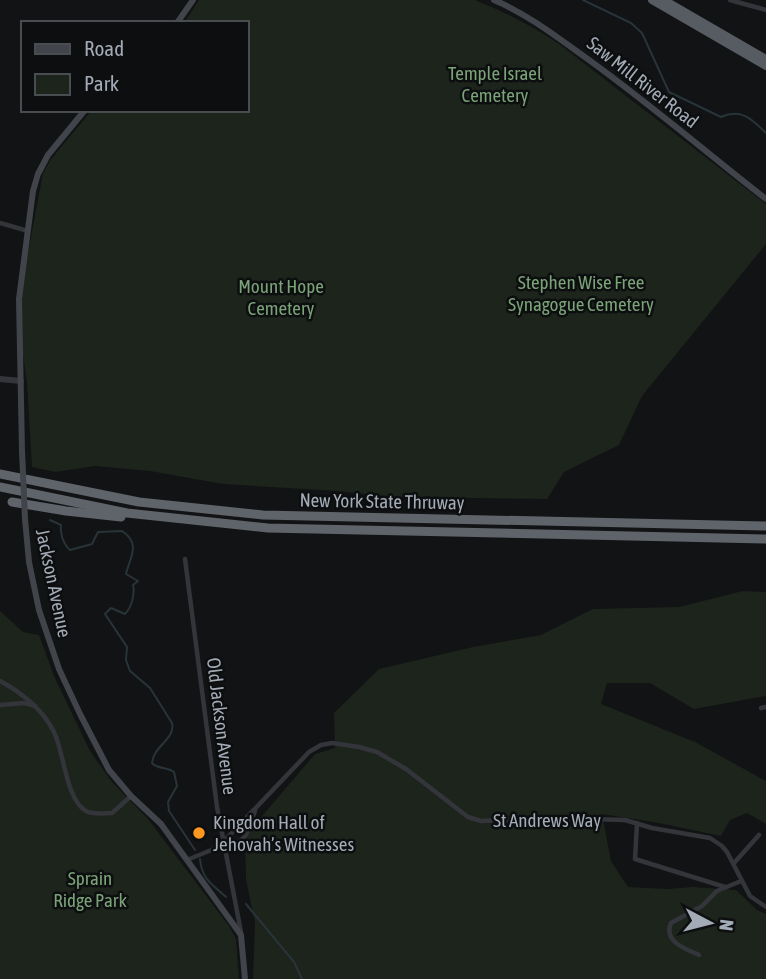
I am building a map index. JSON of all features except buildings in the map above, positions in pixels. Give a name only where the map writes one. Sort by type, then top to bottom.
[{"type":"highway","points":[[652,0],[766,66]]},
{"type":"highway","points":[[664,0],[766,59]]},
{"type":"highway","name":"New York State Thruway","points":[[0,474],[147,503],[264,515],[766,526]]},
{"type":"highway","name":"New York State Thruway","points":[[0,487],[92,507],[180,520],[313,530],[766,539]]},
{"type":"highway","points":[[12,502],[93,514],[180,520]]},
{"type":"main road","points":[[178,21],[193,0]]},
{"type":"main road","name":"Saw Mill River Road","points":[[494,0],[549,30],[661,114],[766,199]]},
{"type":"main road","name":"Jackson Avenue","points":[[83,112],[56,143],[38,174],[19,299],[24,519],[29,562],[39,610],[59,669],[97,750],[109,770],[131,796],[161,824],[241,935]]},
{"type":"main road","name":"Old Jackson Avenue","points":[[241,935],[245,979]]},
{"type":"street","points":[[730,0],[766,10]]},
{"type":"street","points":[[0,223],[28,231]]},
{"type":"street","points":[[0,379],[21,381]]},
{"type":"street","name":"Old Jackson Avenue","points":[[185,559],[224,845],[241,935]]},
{"type":"street","points":[[0,681],[36,706],[54,731],[72,792],[78,804],[87,812],[112,813],[131,796]]},
{"type":"street","points":[[9,703],[13,695],[12,687]]},
{"type":"street","points":[[0,705],[9,703],[36,706]]},
{"type":"street","name":"St Andrews Way","points":[[224,845],[226,839],[309,752],[321,745],[332,743],[359,747],[388,757],[450,806],[481,821],[546,818],[620,820],[710,838],[722,846],[734,863],[750,896],[766,907]]},
{"type":"street","name":"St Andrews Way","points":[[237,841],[246,835],[256,810]]},
{"type":"street","points":[[637,823],[635,859],[726,887]]},
{"type":"street","points":[[239,825],[246,831]]},
{"type":"street","points":[[187,860],[224,845],[230,846],[237,841],[232,834]]},
{"type":"street","points":[[734,863],[759,835]]},
{"type":"street","points":[[699,955],[684,949],[669,936],[668,928],[675,919],[702,906],[726,887],[741,881]]},
{"type":"green space","name":"Mount Hope Cemetery","points":[[199,0],[475,0],[508,14],[559,44],[766,204],[766,244],[642,396],[619,445],[564,472],[547,499],[393,497],[223,484],[150,471],[95,466],[55,472],[32,467],[20,295],[43,173],[51,159],[90,112],[248,112],[248,21],[185,21]]},
{"type":"green space","points":[[743,591],[766,592],[766,696],[694,709],[650,683],[607,683],[601,704],[695,742],[766,781],[766,824],[747,813],[730,820],[721,836],[602,814],[611,861],[628,887],[736,890],[757,910],[766,914],[766,979],[253,979],[255,923],[246,880],[245,836],[315,754],[335,748],[334,713],[379,669],[473,647],[541,635],[593,609],[679,607]]},
{"type":"green space","name":"Sprain Ridge Park","points":[[0,611],[23,632],[39,635],[54,676],[90,751],[112,782],[148,819],[229,926],[236,939],[239,979],[0,979]]},
{"type":"waterway","points":[[583,0],[631,23],[642,33],[669,92],[721,117],[734,114],[746,116],[766,133]]},
{"type":"waterway","points":[[50,520],[61,525],[62,538],[70,550],[92,544],[98,532],[122,531],[131,541],[133,552],[126,574],[138,581],[133,585],[131,604],[125,614],[111,608],[105,614],[127,647],[126,660],[130,671],[150,688],[172,723],[171,734],[156,752],[152,763],[174,772],[177,786],[168,802],[169,811],[195,850]]},
{"type":"waterway","points":[[200,859],[205,877],[226,897]]},
{"type":"waterway","points":[[246,904],[294,962],[302,979]]},
{"type":"place","name":"Kingdom Hall of Jehovah’s Witnesses","points":[[199,833]]},
{"type":"park label","name":"Temple Israel Cemetery","points":[[495,84]]},
{"type":"park label","name":"Stephen Wise Free Synagogue Cemetery","points":[[581,293]]}]
